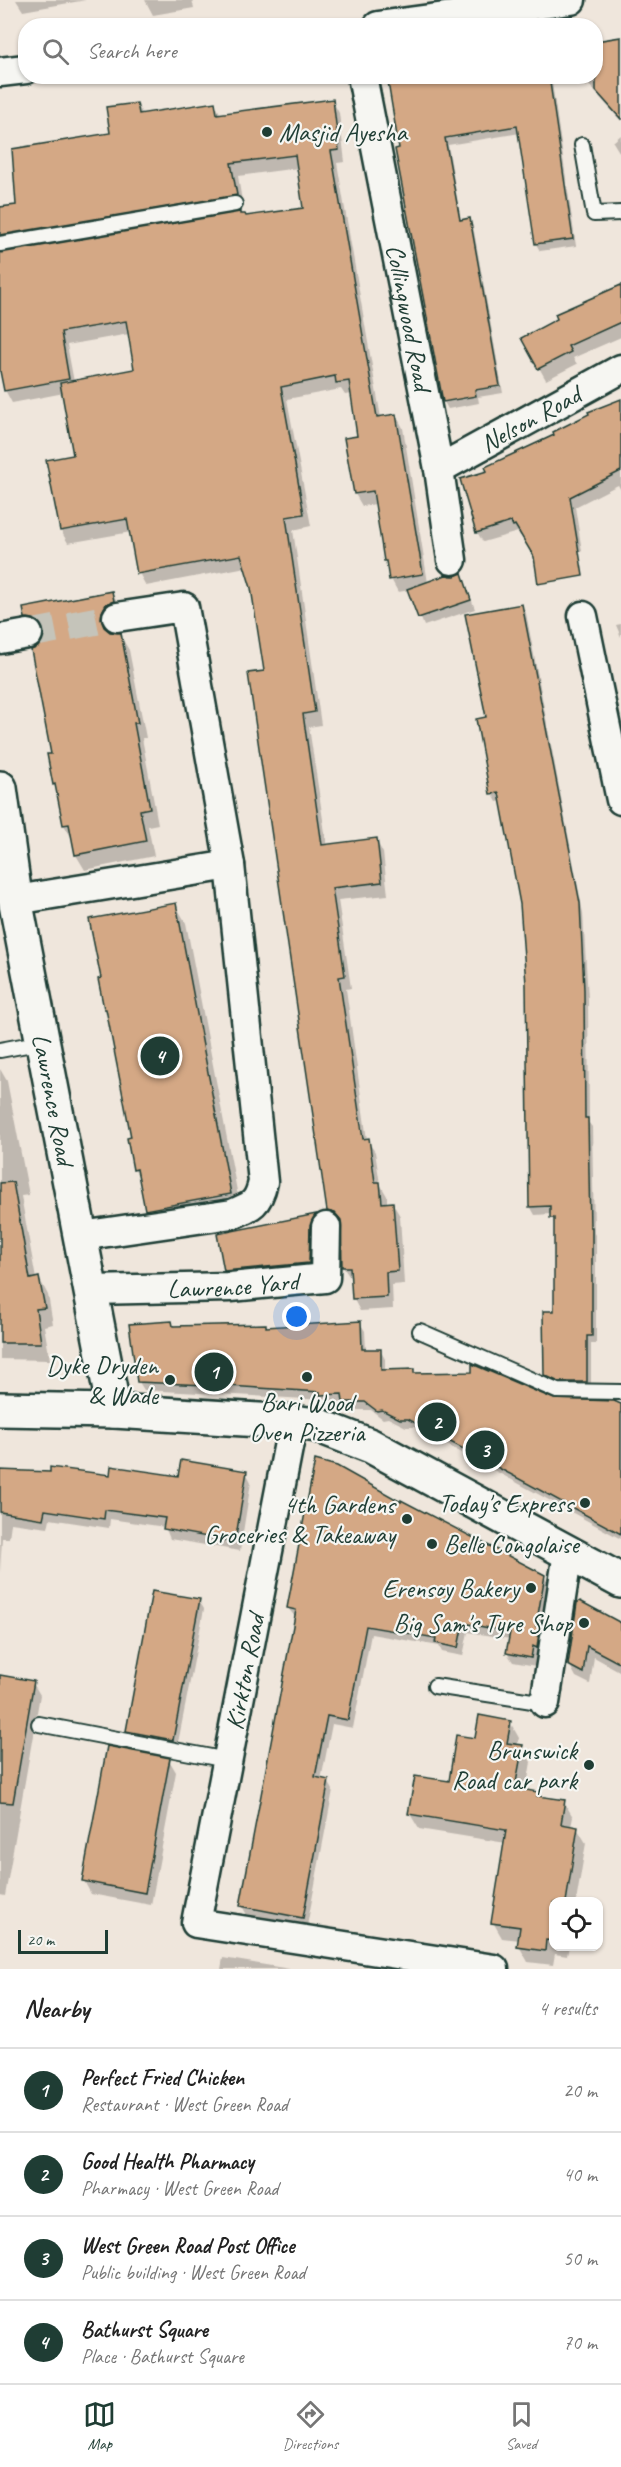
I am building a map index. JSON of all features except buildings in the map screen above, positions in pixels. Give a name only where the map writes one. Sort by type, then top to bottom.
[{"type":"main road","name":"Lawrence Road","points":[[0,788],[11,903],[43,1042],[114,1411]]},
{"type":"main road","points":[[0,1409],[114,1411],[317,1425],[371,1446],[621,1581]]},
{"type":"street","points":[[437,18],[571,0]]},
{"type":"street","points":[[0,72],[18,70]]},
{"type":"street","name":"Collingwood Road","points":[[364,84],[439,469],[452,560]]},
{"type":"street","name":"Nelson Road","points":[[439,469],[621,369]]},
{"type":"street","points":[[81,1236],[232,1214],[254,1205],[261,1194],[263,1182],[230,865],[184,607],[117,617]]},
{"type":"street","points":[[583,616],[610,697],[621,800]]},
{"type":"street","points":[[0,639],[28,634]]},
{"type":"street","points":[[11,903],[230,865]]},
{"type":"street","name":"Lawrence Yard","points":[[91,1290],[231,1287],[325,1278],[326,1227]]},
{"type":"street","name":"Kirkton Road","points":[[293,1422],[196,1923],[494,1969]]},
{"type":"street","points":[[544,1703],[568,1552]]},
{"type":"lane","points":[[582,145],[594,214],[621,213]]},
{"type":"lane","points":[[0,244],[235,204]]},
{"type":"lane","points":[[0,1050],[43,1042]]},
{"type":"lane","points":[[420,1331],[557,1391],[621,1392]]},
{"type":"lane","points":[[435,1686],[544,1703]]},
{"type":"lane","points":[[39,1724],[227,1760]]},
{"type":"tunnel","points":[[28,634],[117,617]]},
{"type":"place","name":"Masjid Ayesha","points":[[267,132]]},
{"type":"place","name":"Bathurst Square","points":[[160,1056]]},
{"type":"place","name":"Perfect Fried Chicken","points":[[214,1372]]},
{"type":"place","name":"Bari Wood Oven Pizzeria","points":[[307,1377]]},
{"type":"place","name":"Dyke Dryden & Wade","points":[[170,1380]]},
{"type":"place","name":"Good Health Pharmacy","points":[[437,1422]]},
{"type":"place","name":"West Green Road Post Office","points":[[485,1450]]},
{"type":"place","name":"Today's Express","points":[[585,1503]]},
{"type":"place","name":"4th Gardens Groceries & Takeaway","points":[[407,1519]]},
{"type":"place","name":"Belle Congolaise","points":[[432,1544]]},
{"type":"place","name":"Erensoy Bakery","points":[[531,1588]]},
{"type":"place","name":"Big Sam's Tyre Shop","points":[[584,1623]]},
{"type":"place","name":"Brunswick Road car park","points":[[589,1765]]}]
